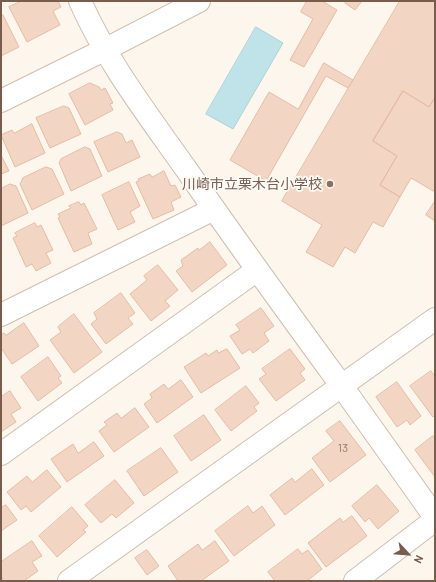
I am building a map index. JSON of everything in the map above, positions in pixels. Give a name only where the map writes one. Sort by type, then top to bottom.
[{"type":"street","points":[[80,1],[91,26],[117,72],[257,270],[435,517]]},
{"type":"street","points":[[1,101],[199,1]]},
{"type":"street","points":[[1,315],[214,209]]},
{"type":"street","points":[[1,454],[257,270]]},
{"type":"street","points":[[69,581],[435,319]]},
{"type":"street","points":[[355,581],[435,520]]},
{"type":"water","points":[[256,27],[283,43],[233,129],[206,114]]},
{"type":"building","points":[[22,1],[58,1],[61,7],[53,11],[60,25],[27,42],[9,7]]},
{"type":"building","points":[[307,1],[322,1],[337,10],[304,67],[290,60],[313,19],[301,12]]},
{"type":"building","points":[[347,1],[362,1],[355,10],[345,3]]},
{"type":"building","points":[[400,1],[435,1],[435,97],[429,107],[403,91],[373,141],[397,156],[380,185],[400,197],[383,227],[373,222],[355,253],[345,247],[333,267],[306,252],[322,225],[282,201]]},
{"type":"building","points":[[3,15],[19,47],[1,56],[1,16]]},
{"type":"building","points":[[324,63],[353,80],[348,88],[326,76],[266,181],[230,160],[269,92],[298,109]]},
{"type":"building","points":[[90,83],[99,87],[101,90],[105,88],[113,103],[110,104],[113,110],[85,125],[69,94]]},
{"type":"building","points":[[403,91],[429,107],[435,97],[435,192],[411,178],[400,197],[380,185],[397,156],[373,141]]},
{"type":"building","points":[[64,106],[69,108],[81,134],[50,148],[36,118]]},
{"type":"building","points":[[32,124],[45,153],[15,167],[1,135],[12,130],[14,133]]},
{"type":"building","points":[[117,132],[122,134],[126,143],[132,140],[140,157],[108,172],[94,142]]},
{"type":"building","points":[[85,147],[90,149],[102,176],[71,191],[59,163],[61,159]]},
{"type":"building","points":[[1,155],[9,171],[1,174]]},
{"type":"building","points":[[46,167],[52,169],[64,194],[32,210],[20,184],[23,178]]},
{"type":"building","points":[[164,171],[171,186],[175,185],[181,197],[171,202],[174,210],[153,219],[136,182],[139,181],[138,179],[150,174],[152,177]]},
{"type":"building","points":[[129,182],[140,206],[130,212],[135,222],[118,230],[102,195]]},
{"type":"building","points":[[10,184],[16,186],[28,213],[1,226],[1,189]]},
{"type":"building","points":[[435,201],[435,221],[426,215]]},
{"type":"building","points":[[79,202],[81,205],[84,203],[97,229],[88,233],[92,244],[74,252],[58,218],[60,217],[58,214],[71,208],[69,206]]},
{"type":"building","points":[[35,223],[37,227],[41,225],[53,250],[46,253],[51,263],[36,271],[32,264],[26,267],[13,238],[17,236],[15,233]]},
{"type":"building","points":[[210,242],[227,265],[192,292],[176,271],[183,266],[181,260],[198,248],[199,250]]},
{"type":"building","points":[[158,265],[178,290],[165,301],[170,306],[151,321],[130,294],[147,280],[144,276]]},
{"type":"building","points":[[121,293],[135,313],[128,318],[133,324],[106,344],[91,324],[97,319],[94,313]]},
{"type":"building","points":[[261,308],[274,326],[264,333],[269,341],[253,353],[250,349],[242,354],[230,336],[240,330],[236,325]]},
{"type":"building","points":[[74,314],[102,352],[74,373],[50,340],[61,332],[58,327]]},
{"type":"building","points":[[24,323],[39,346],[12,364],[1,348],[1,335],[4,333],[6,335]]},
{"type":"building","points":[[227,349],[240,368],[201,393],[184,367],[206,353],[208,356],[217,350],[218,353]]},
{"type":"building","points":[[290,349],[305,369],[300,373],[305,380],[276,401],[259,379],[266,374],[262,369]]},
{"type":"building","points":[[48,357],[61,376],[58,378],[62,383],[38,401],[21,377]]},
{"type":"building","points":[[431,371],[435,376],[435,416],[433,417],[410,386]]},
{"type":"building","points":[[181,380],[193,397],[157,423],[144,404],[152,398],[150,394],[164,384],[168,389]]},
{"type":"building","points":[[397,382],[421,416],[410,425],[407,420],[397,427],[376,397]]},
{"type":"building","points":[[246,386],[259,403],[254,407],[257,411],[231,431],[215,410]]},
{"type":"building","points":[[10,391],[21,408],[11,414],[16,422],[1,432],[1,397]]},
{"type":"building","points":[[135,408],[149,427],[114,452],[99,431],[107,425],[104,422],[117,413],[121,418]]},
{"type":"building","points":[[204,415],[221,440],[191,461],[174,436]]},
{"type":"building","points":[[340,421],[366,455],[330,482],[312,458],[334,441],[326,431]]},
{"type":"building","points":[[433,436],[435,439],[435,477],[415,450]]},
{"type":"building","points":[[94,442],[104,456],[67,482],[51,459],[73,444],[78,453]]},
{"type":"building","points":[[161,448],[178,472],[144,496],[127,471]]},
{"type":"building","points":[[312,469],[324,485],[285,515],[270,495],[292,478],[295,482]]},
{"type":"building","points":[[47,470],[61,487],[31,512],[26,506],[21,510],[7,492],[27,476],[32,482]]},
{"type":"building","points":[[115,480],[134,503],[116,518],[112,514],[101,523],[85,505]]},
{"type":"building","points":[[377,485],[399,511],[378,529],[369,518],[365,522],[352,506]]},
{"type":"building","points":[[6,505],[17,520],[1,531],[1,508]]},
{"type":"building","points":[[248,506],[253,513],[262,506],[275,525],[234,556],[215,531]]},
{"type":"building","points":[[72,507],[88,526],[83,530],[86,532],[57,557],[39,536]]},
{"type":"building","points":[[352,516],[367,536],[326,567],[308,543],[340,518],[343,522]]},
{"type":"building","points":[[32,541],[42,556],[32,562],[38,571],[24,581],[4,581],[1,576],[1,562]]},
{"type":"building","points":[[215,541],[229,561],[201,581],[178,581],[168,566],[198,544],[202,550]]},
{"type":"building","points":[[298,549],[302,554],[308,550],[322,569],[307,581],[275,581],[268,572]]},
{"type":"building","points":[[147,550],[159,566],[147,575],[135,558]]},
{"type":"place","name":"川崎市立栗木台小学校","points":[[330,184]]}]
